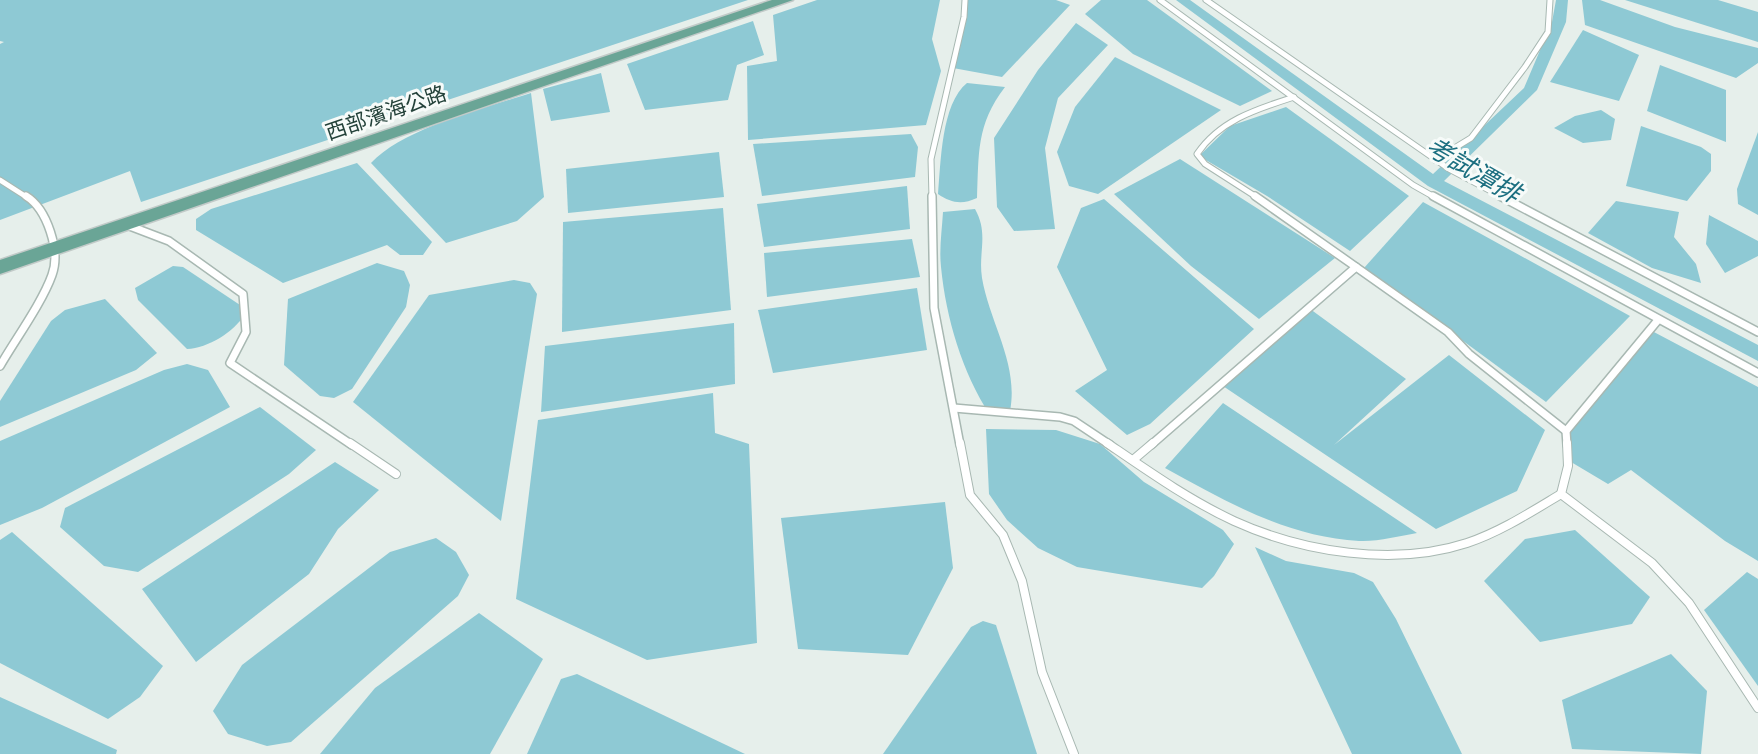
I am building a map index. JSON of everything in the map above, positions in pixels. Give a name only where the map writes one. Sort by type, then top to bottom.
[{"type":"main road","name":"西部濱海公路","points":[[0,267],[786,0]]},
{"type":"lane","points":[[965,0],[942,123],[932,159],[934,308],[970,495],[1003,535],[1013,558],[1022,582],[1042,672],[1074,754]]},
{"type":"lane","points":[[1160,0],[1413,185],[1758,373]]},
{"type":"lane","points":[[1206,0],[1435,160],[1758,332]]},
{"type":"lane","points":[[1435,160],[1471,138],[1525,67],[1548,32],[1550,0]]},
{"type":"lane","points":[[1294,97],[1241,115],[1201,146],[1197,154],[1205,164],[1286,216],[1448,332],[1469,354],[1566,431]]},
{"type":"lane","points":[[0,180],[32,200],[47,224],[54,249],[53,274],[0,366]]},
{"type":"lane","points":[[126,224],[169,241],[243,294],[246,332],[230,363],[396,474]]},
{"type":"lane","points":[[1133,460],[1356,267]]},
{"type":"lane","points":[[954,408],[1006,413],[1050,412],[1074,421],[1210,509],[1264,532],[1345,552],[1408,556],[1465,544],[1511,523],[1561,494],[1568,466],[1566,431],[1658,320]]},
{"type":"lane","points":[[1561,494],[1652,563],[1689,603],[1758,708]]},
{"type":"water","points":[[0,0],[748,0],[141,202],[130,171],[0,220],[0,44],[4,42],[0,41]]},
{"type":"water","points":[[817,0],[940,0],[932,39],[941,71],[926,125],[748,140],[747,66],[777,61],[773,15]]},
{"type":"water","points":[[967,0],[1056,0],[1070,5],[1002,77],[953,68]]},
{"type":"water","points":[[1101,0],[1147,0],[1272,91],[1240,106],[1133,54],[1085,14]]},
{"type":"water","points":[[1582,0],[1600,0],[1675,27],[1758,48],[1758,63],[1736,78],[1585,25]]},
{"type":"water","points":[[1625,0],[1718,0],[1758,12],[1758,42]]},
{"type":"water","points":[[753,21],[764,55],[737,65],[728,100],[645,110],[627,64]]},
{"type":"water","points":[[1076,23],[1108,45],[1058,98],[1045,148],[1055,229],[1014,231],[997,207],[994,138],[1038,70]]},
{"type":"water","points":[[1583,30],[1639,55],[1619,101],[1550,82]]},
{"type":"water","points":[[1115,57],[1221,110],[1098,194],[1069,186],[1057,152],[1075,107]]},
{"type":"water","points":[[1660,65],[1726,90],[1726,142],[1647,111]]},
{"type":"water","points":[[601,73],[610,112],[551,121],[543,89]]},
{"type":"water","points":[[967,83],[1005,87],[984,127],[979,153],[977,198],[957,202],[938,194],[940,167],[947,119],[958,93]]},
{"type":"water","points":[[531,93],[544,197],[517,221],[446,243],[371,163],[403,139],[424,129]]},
{"type":"water","points":[[1286,107],[1409,196],[1350,251],[1267,196],[1199,156],[1230,126]]},
{"type":"water","points":[[1601,110],[1615,119],[1611,140],[1583,143],[1554,128],[1575,116]]},
{"type":"water","points":[[1641,126],[1701,147],[1711,154],[1711,171],[1687,201],[1626,186]]},
{"type":"water","points":[[1758,132],[1758,215],[1738,204],[1737,189]]},
{"type":"water","points":[[911,134],[918,147],[915,177],[762,196],[753,144]]},
{"type":"water","points":[[719,152],[724,197],[568,213],[566,169]]},
{"type":"water","points":[[1180,159],[1335,258],[1259,319],[1191,266],[1114,194]]},
{"type":"water","points":[[357,163],[432,242],[423,255],[400,255],[387,245],[283,283],[196,230],[196,219],[211,209]]},
{"type":"water","points":[[907,186],[910,229],[764,247],[757,204]]},
{"type":"water","points":[[1104,199],[1254,329],[1150,424],[1127,435],[1075,391],[1107,370],[1057,267],[1081,208]]},
{"type":"water","points":[[1616,201],[1679,212],[1674,237],[1696,264],[1701,283],[1652,268],[1588,233]]},
{"type":"water","points":[[1423,202],[1630,316],[1546,402],[1364,268]]},
{"type":"water","points":[[723,208],[731,310],[562,332],[563,222]]},
{"type":"water","points":[[975,209],[982,235],[982,278],[1011,377],[1010,411],[990,415],[971,381],[957,344],[947,306],[940,260],[943,212]]},
{"type":"water","points":[[1709,215],[1758,241],[1758,256],[1725,273],[1706,244]]},
{"type":"water","points":[[912,239],[920,277],[767,297],[764,253]]},
{"type":"water","points":[[377,263],[404,271],[410,285],[406,307],[352,389],[334,398],[320,396],[284,365],[288,299]]},
{"type":"water","points":[[173,266],[183,267],[240,305],[245,314],[240,321],[212,342],[187,349],[138,300],[135,288]]},
{"type":"water","points":[[514,280],[530,283],[537,294],[501,521],[353,402],[429,295]]},
{"type":"water","points":[[917,288],[927,350],[773,373],[758,310]]},
{"type":"water","points":[[105,299],[157,353],[136,370],[0,427],[0,401],[51,321],[65,310]]},
{"type":"water","points":[[1306,306],[1406,379],[1334,445],[1449,355],[1545,430],[1517,491],[1436,529],[1217,382]]},
{"type":"water","points":[[734,323],[735,384],[541,412],[545,346]]},
{"type":"water","points":[[1652,331],[1758,387],[1758,561],[1725,541],[1631,470],[1608,484],[1566,459],[1565,439]]},
{"type":"water","points":[[187,364],[208,370],[230,407],[42,508],[0,525],[0,441],[164,370]]},
{"type":"water","points":[[713,393],[715,433],[749,444],[757,643],[647,660],[516,599],[538,420]]},
{"type":"water","points":[[1223,403],[1417,533],[1359,541],[1307,533],[1258,516],[1165,468]]},
{"type":"water","points":[[260,407],[316,450],[289,474],[138,572],[104,566],[60,527],[65,508]]},
{"type":"water","points":[[986,429],[1056,430],[1100,444],[1144,482],[1223,530],[1234,544],[1214,576],[1202,588],[1077,567],[1038,548],[1007,520],[989,494]]},
{"type":"water","points":[[335,462],[379,490],[338,529],[309,574],[196,662],[142,589]]},
{"type":"water","points":[[945,502],[953,568],[908,655],[798,649],[781,518]]},
{"type":"water","points":[[1575,530],[1650,597],[1632,624],[1540,642],[1484,581],[1525,539]]},
{"type":"water","points":[[12,532],[163,666],[140,697],[108,719],[0,663],[0,540]]},
{"type":"water","points":[[436,538],[456,552],[469,575],[458,596],[291,742],[267,746],[228,734],[213,711],[242,665],[390,552]]},
{"type":"water","points":[[1255,547],[1286,561],[1354,573],[1373,582],[1396,619],[1462,754],[1352,754]]},
{"type":"water","points":[[1747,572],[1758,579],[1758,686],[1704,610]]},
{"type":"water","points":[[479,613],[543,659],[490,754],[320,754],[375,688]]},
{"type":"water","points":[[983,621],[996,625],[1037,754],[883,754],[971,627]]},
{"type":"water","points":[[1671,654],[1707,691],[1701,754],[1572,749],[1562,700]]},
{"type":"water","points":[[577,674],[745,754],[527,754],[561,679]]},
{"type":"water","points":[[0,697],[117,750],[116,754],[0,754]]},
{"type":"waterway","name":"考試潭排","points":[[1182,0],[1434,182]]},
{"type":"waterway","points":[[1434,182],[1530,90],[1559,22],[1562,0]]},
{"type":"waterway","name":"考試潭排","points":[[1434,182],[1758,354]]}]
